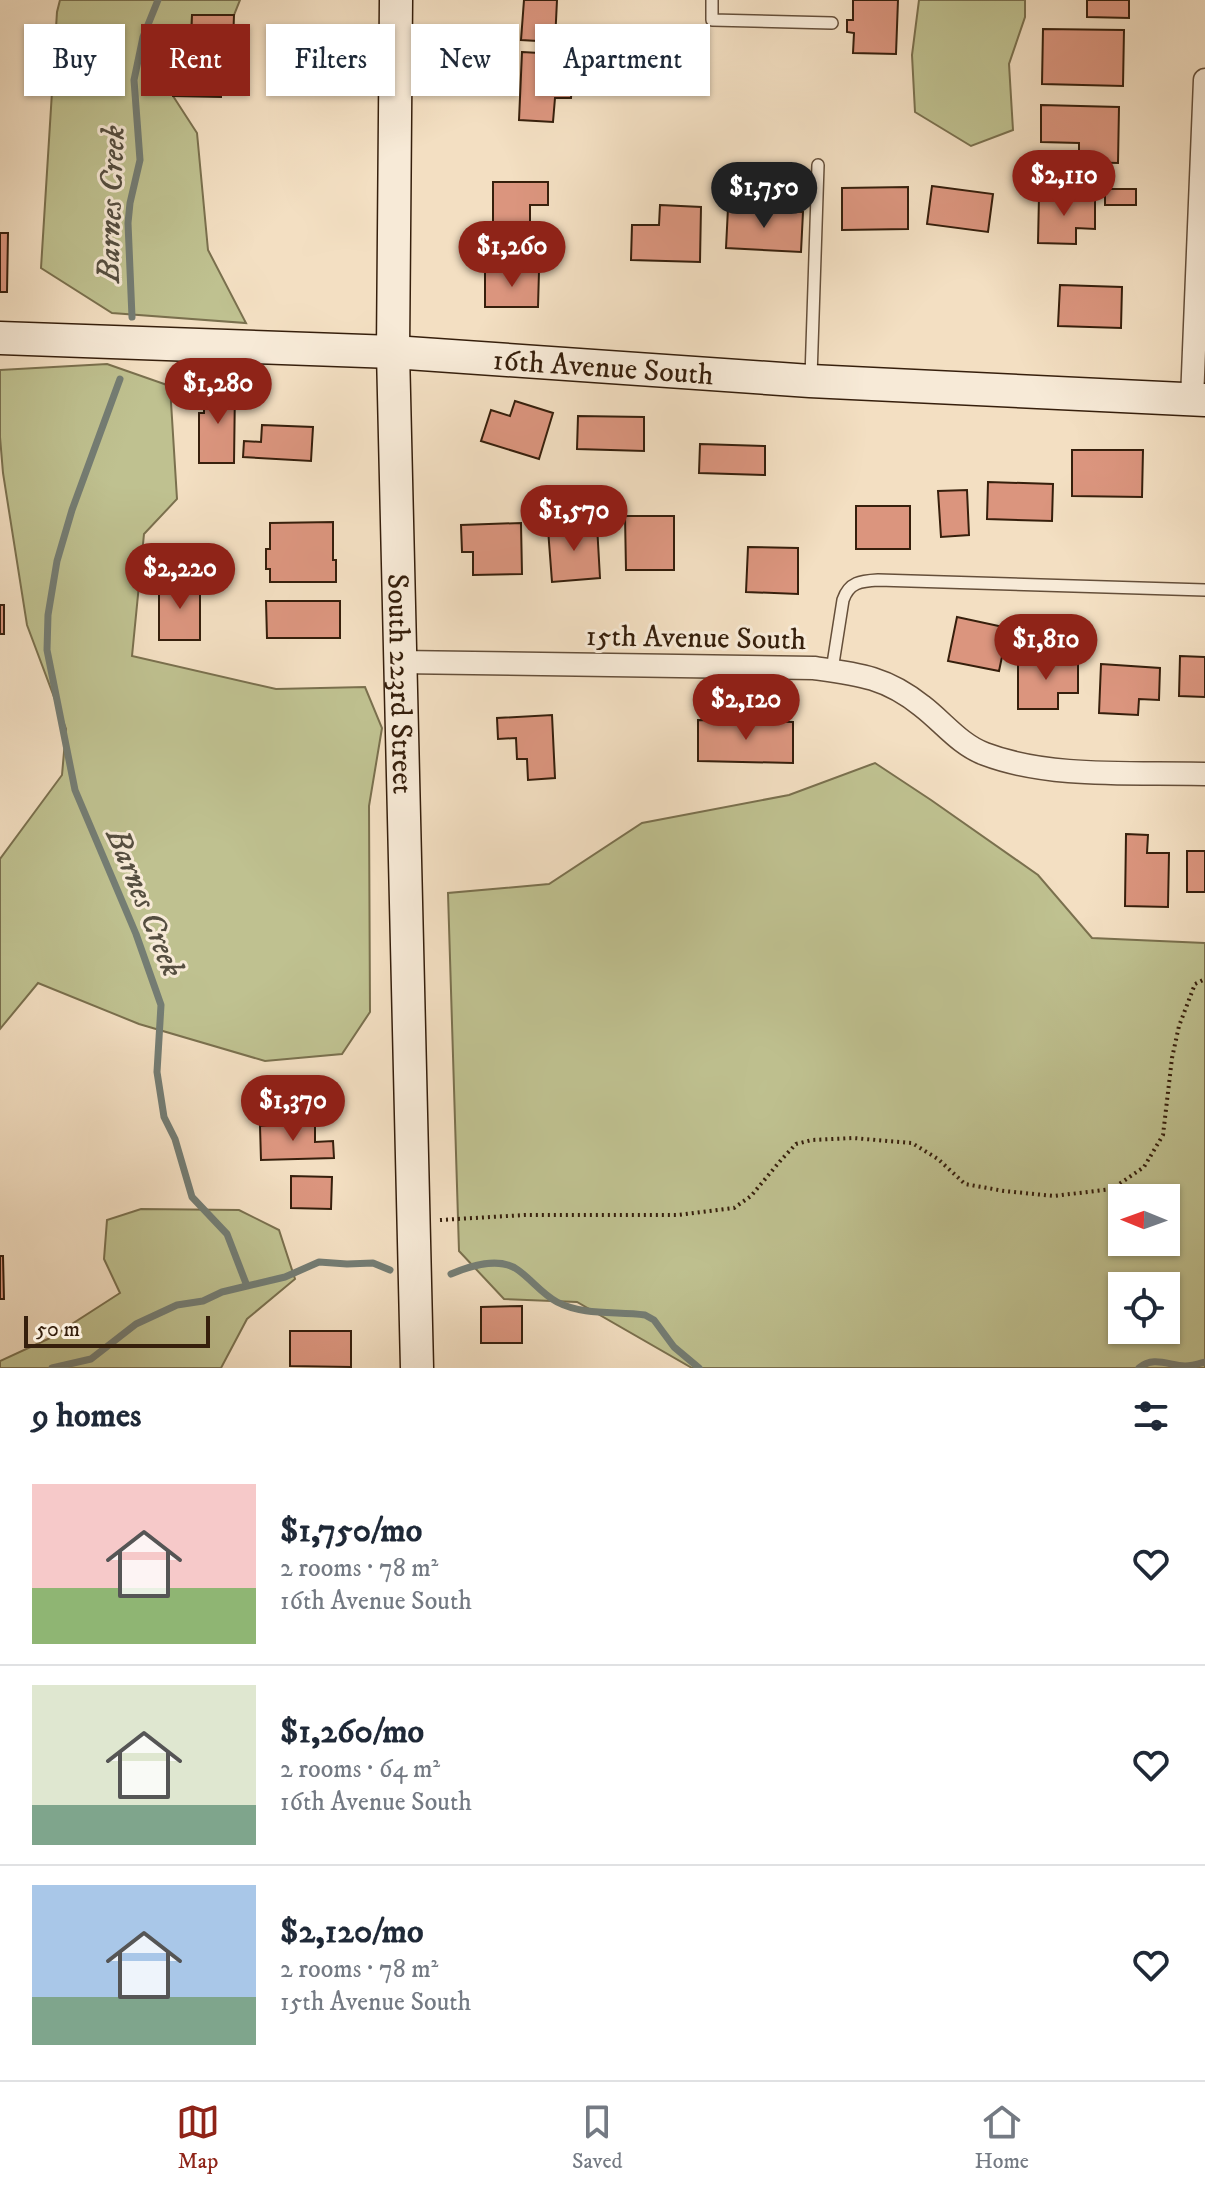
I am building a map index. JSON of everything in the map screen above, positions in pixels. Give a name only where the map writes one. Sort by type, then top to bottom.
[{"type":"street","name":"South 223rd Street","points":[[396,0],[393,352],[417,1368]]},
{"type":"street","points":[[1199,400],[1205,80]]},
{"type":"street","name":"16th Avenue South","points":[[0,338],[393,352],[810,381],[1199,400]]},
{"type":"street","name":"15th Avenue South","points":[[399,662],[814,668],[862,674],[893,686],[983,754],[1061,770],[1205,774]]},
{"type":"lane","points":[[712,0],[712,20],[832,23]]},
{"type":"lane","points":[[810,381],[818,165]]},
{"type":"lane","points":[[832,670],[843,600],[847,590],[858,581],[1205,590]]},
{"type":"path","points":[[414,1222],[525,1215],[677,1215],[734,1208],[751,1196],[796,1144],[853,1138],[912,1143],[938,1159],[965,1184],[1054,1196],[1112,1189],[1144,1167],[1163,1135],[1179,1026],[1195,984],[1205,979]]},
{"type":"green space","points":[[60,0],[240,0],[234,15],[192,15],[192,24],[141,24],[141,96],[173,96],[197,133],[208,250],[246,323],[112,313],[41,268],[52,96],[125,96],[125,24],[56,24]]},
{"type":"green space","points":[[919,0],[1025,0],[1025,17],[1009,64],[1013,130],[971,146],[915,112],[912,55]]},
{"type":"green space","points":[[107,364],[170,386],[177,499],[144,534],[132,656],[276,689],[365,687],[382,728],[369,806],[370,1012],[342,1054],[265,1061],[139,1024],[38,983],[0,1029],[0,859],[62,775],[66,729],[27,625],[3,473],[0,370]]},
{"type":"green space","points":[[875,763],[1038,875],[1092,938],[1205,943],[1205,1368],[692,1368],[577,1302],[504,1299],[459,1251],[448,893],[549,884],[642,823],[789,795]]},
{"type":"green space","points":[[141,1209],[239,1210],[279,1230],[295,1279],[247,1319],[221,1368],[0,1368],[0,1361],[50,1338],[120,1293],[104,1259],[107,1220]]},
{"type":"building","points":[[524,0],[557,0],[556,24],[535,24],[535,41],[521,40]]},
{"type":"building","points":[[853,0],[898,0],[896,54],[853,53],[854,33],[847,32],[847,20],[853,20]]},
{"type":"building","points":[[1087,0],[1129,0],[1129,18],[1087,17]]},
{"type":"building","points":[[192,15],[234,15],[234,24],[192,24]]},
{"type":"building","points":[[1043,29],[1124,30],[1123,86],[1042,84]]},
{"type":"building","points":[[522,52],[535,53],[535,96],[571,98],[555,98],[553,122],[519,120]]},
{"type":"building","points":[[1041,105],[1119,107],[1118,163],[1079,162],[1079,143],[1041,142]]},
{"type":"building","points":[[493,182],[548,182],[548,205],[530,205],[530,228],[493,228]]},
{"type":"building","points":[[932,186],[993,194],[988,232],[927,224]]},
{"type":"building","points":[[908,187],[908,229],[842,230],[842,188]]},
{"type":"building","points":[[1105,189],[1136,189],[1136,205],[1105,205]]},
{"type":"building","points":[[1039,196],[1095,197],[1095,229],[1076,228],[1076,244],[1038,243]]},
{"type":"building","points":[[660,205],[701,207],[700,262],[631,260],[632,225],[659,225]]},
{"type":"building","points":[[728,208],[803,212],[801,252],[726,248]]},
{"type":"building","points":[[0,233],[8,233],[7,292],[0,292]]},
{"type":"building","points":[[485,270],[539,271],[538,307],[485,307]]},
{"type":"building","points":[[1060,285],[1122,287],[1121,328],[1058,326]]},
{"type":"building","points":[[204,387],[235,387],[234,463],[199,463],[199,413],[204,413]]},
{"type":"building","points":[[515,401],[553,413],[539,459],[481,441],[491,410],[510,416]]},
{"type":"building","points":[[578,416],[644,417],[644,451],[577,449]]},
{"type":"building","points":[[262,425],[313,427],[311,461],[243,457],[244,441],[261,442]]},
{"type":"building","points":[[700,444],[765,446],[765,475],[699,473]]},
{"type":"building","points":[[1072,450],[1143,450],[1142,497],[1072,496]]},
{"type":"building","points":[[988,482],[1053,484],[1052,521],[987,519]]},
{"type":"building","points":[[967,490],[969,535],[941,537],[938,491]]},
{"type":"building","points":[[856,506],[910,506],[910,549],[856,549]]},
{"type":"building","points":[[625,516],[674,516],[674,570],[626,570]]},
{"type":"building","points":[[333,522],[336,582],[270,582],[270,569],[266,569],[266,549],[270,549],[270,523]]},
{"type":"building","points":[[521,523],[522,574],[473,575],[473,552],[462,552],[461,525]]},
{"type":"building","points":[[597,525],[600,578],[552,582],[548,529]]},
{"type":"building","points":[[748,547],[798,548],[798,594],[746,592]]},
{"type":"building","points":[[200,581],[200,640],[159,640],[159,582]]},
{"type":"building","points":[[266,601],[340,601],[340,638],[267,638]]},
{"type":"building","points":[[0,605],[4,605],[4,634],[0,634]]},
{"type":"building","points":[[957,617],[1008,628],[999,671],[948,661]]},
{"type":"building","points":[[1180,656],[1205,657],[1205,697],[1179,696]]},
{"type":"building","points":[[1018,660],[1078,660],[1078,693],[1058,693],[1058,709],[1018,709]]},
{"type":"building","points":[[1101,664],[1160,668],[1159,700],[1139,699],[1138,715],[1099,713]]},
{"type":"building","points":[[552,715],[555,778],[528,780],[527,759],[517,759],[516,738],[498,739],[497,718]]},
{"type":"building","points":[[698,720],[793,722],[793,763],[698,761]]},
{"type":"building","points":[[1126,834],[1148,835],[1147,853],[1169,853],[1168,907],[1125,906]]},
{"type":"building","points":[[1187,851],[1205,851],[1205,892],[1187,892]]},
{"type":"building","points":[[315,1124],[315,1142],[333,1141],[334,1158],[261,1160],[260,1126]]},
{"type":"building","points":[[291,1176],[332,1177],[331,1209],[291,1208]]},
{"type":"building","points":[[0,1256],[3,1256],[4,1299],[0,1299]]},
{"type":"building","points":[[522,1306],[522,1343],[481,1343],[481,1307]]},
{"type":"building","points":[[290,1331],[351,1331],[351,1367],[290,1366]]},
{"type":"waterway","name":"Barnes Creek","points":[[132,317],[128,223],[140,160],[134,80],[143,37],[158,0]]},
{"type":"waterway","name":"Barnes Creek","points":[[120,379],[72,510],[57,561],[48,615],[47,650],[75,790],[136,934],[161,1005],[157,1072],[164,1117],[175,1139],[192,1197],[227,1234],[247,1286],[285,1277],[319,1262],[373,1263],[390,1270]]},
{"type":"waterway","name":"Barnes Creek","points":[[451,1274],[476,1266],[502,1264],[518,1270],[547,1295],[567,1306],[589,1311],[645,1315],[654,1320],[674,1347],[699,1368]]},
{"type":"waterway","points":[[52,1368],[91,1359],[136,1324],[177,1305],[203,1301],[247,1286]]},
{"type":"waterway","name":"Barnes Creek","points":[[1139,1368],[1150,1362],[1185,1366],[1205,1362]]}]
